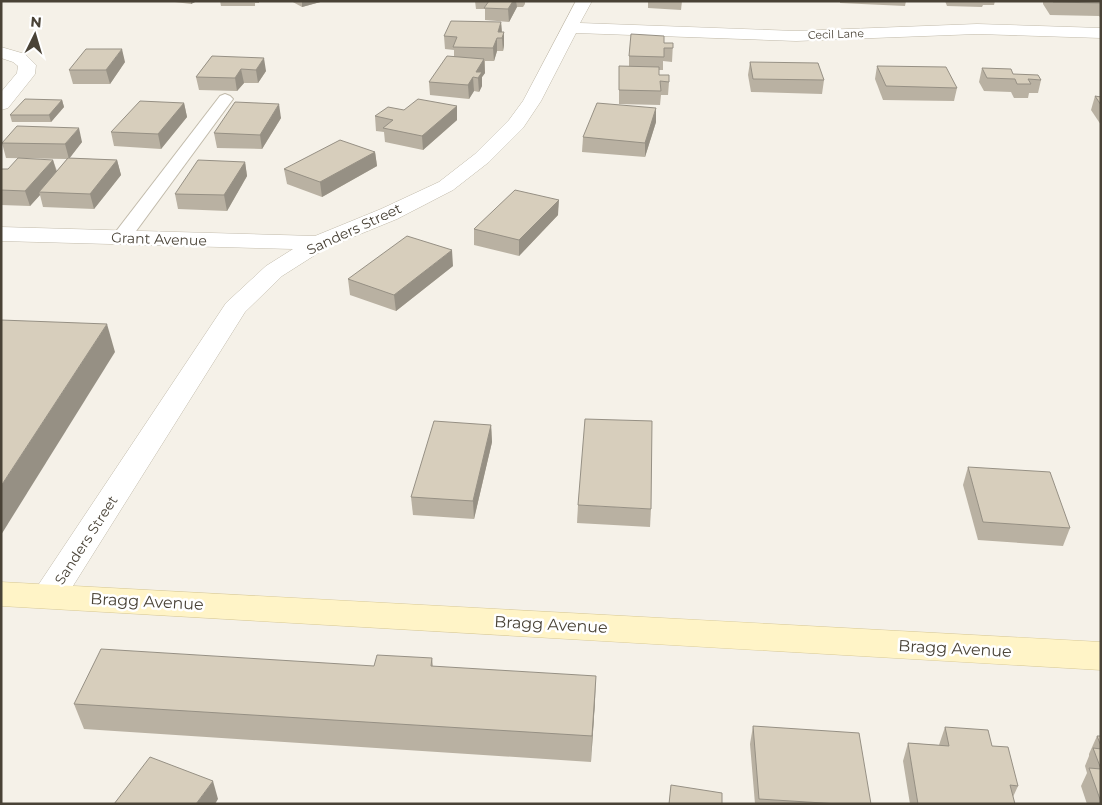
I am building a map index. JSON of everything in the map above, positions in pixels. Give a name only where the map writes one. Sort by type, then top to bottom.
[{"type":"main road","name":"Bragg Avenue","points":[[1,594],[1101,656]]},
{"type":"street","name":"Sanders Street","points":[[49,596],[235,308],[274,270],[318,243],[389,214],[446,186],[482,158],[516,124],[532,101],[584,1]]},
{"type":"street","name":"Cecil Lane","points":[[571,28],[796,36],[977,29],[1101,33]]},
{"type":"street","points":[[1,52],[19,58],[27,65],[26,74],[1,104]]},
{"type":"street","name":"Grant Avenue","points":[[1,234],[318,243]]},
{"type":"lane","points":[[121,238],[225,99]]},
{"type":"building","points":[[489,1],[513,1],[508,9],[484,8]]},
{"type":"building","points":[[1101,1],[1101,3],[1053,2]]},
{"type":"building","points":[[451,21],[501,22],[498,32],[504,32],[502,38],[497,38],[493,48],[453,47],[457,37],[444,36]]},
{"type":"building","points":[[631,34],[664,36],[664,43],[673,43],[673,48],[664,48],[664,57],[629,56]]},
{"type":"building","points":[[86,49],[122,49],[106,70],[69,70]]},
{"type":"building","points":[[212,56],[264,58],[256,70],[241,69],[235,78],[196,77]]},
{"type":"building","points":[[447,56],[484,59],[476,72],[482,72],[478,78],[473,77],[468,85],[429,82]]},
{"type":"building","points":[[750,62],[818,63],[824,80],[753,79]]},
{"type":"building","points":[[619,66],[659,67],[659,75],[669,75],[669,82],[660,81],[661,91],[619,90]]},
{"type":"building","points":[[877,66],[946,67],[957,88],[886,86]]},
{"type":"building","points":[[982,68],[1011,69],[1013,74],[1038,75],[1041,80],[1028,79],[1031,84],[1017,84],[1015,79],[987,78]]},
{"type":"building","points":[[1095,96],[1101,97],[1101,105]]},
{"type":"building","points":[[25,99],[62,100],[49,115],[10,115]]},
{"type":"building","points":[[418,99],[457,106],[422,136],[383,128],[393,120],[375,116],[388,107],[404,110]]},
{"type":"building","points":[[140,101],[184,103],[158,134],[111,132]]},
{"type":"building","points":[[235,102],[279,104],[260,135],[214,133]]},
{"type":"building","points":[[597,103],[656,108],[645,143],[583,137]]},
{"type":"building","points":[[17,126],[79,128],[65,144],[2,143]]},
{"type":"building","points":[[340,140],[375,152],[320,182],[284,169]]},
{"type":"building","points":[[18,158],[53,160],[25,191],[1,190],[1,169],[8,169]]},
{"type":"building","points":[[68,158],[117,160],[90,194],[39,192]]},
{"type":"building","points":[[198,160],[245,162],[224,195],[175,194]]},
{"type":"building","points":[[515,190],[559,200],[519,240],[474,229]]},
{"type":"building","points":[[407,236],[452,250],[394,295],[348,279]]},
{"type":"building","points":[[1,320],[107,324],[1,486]]},
{"type":"building","points":[[585,419],[652,421],[651,509],[578,505]]},
{"type":"building","points":[[434,421],[491,425],[473,501],[411,497]]},
{"type":"building","points":[[968,467],[1050,472],[1070,528],[983,522]]},
{"type":"building","points":[[101,649],[374,666],[377,655],[432,658],[431,666],[596,676],[592,736],[74,704]]},
{"type":"building","points":[[753,726],[859,733],[871,804],[759,799]]},
{"type":"building","points":[[945,727],[988,730],[992,746],[1008,747],[1018,786],[1010,785],[1015,804],[918,804],[908,743],[949,746]]},
{"type":"building","points":[[1097,736],[1101,736],[1101,746]]},
{"type":"building","points":[[1093,748],[1101,749],[1101,769]]},
{"type":"building","points":[[150,757],[213,781],[196,804],[114,804]]},
{"type":"building","points":[[1089,768],[1101,769],[1101,802]]},
{"type":"building","points":[[671,785],[722,793],[722,804],[669,804]]}]
